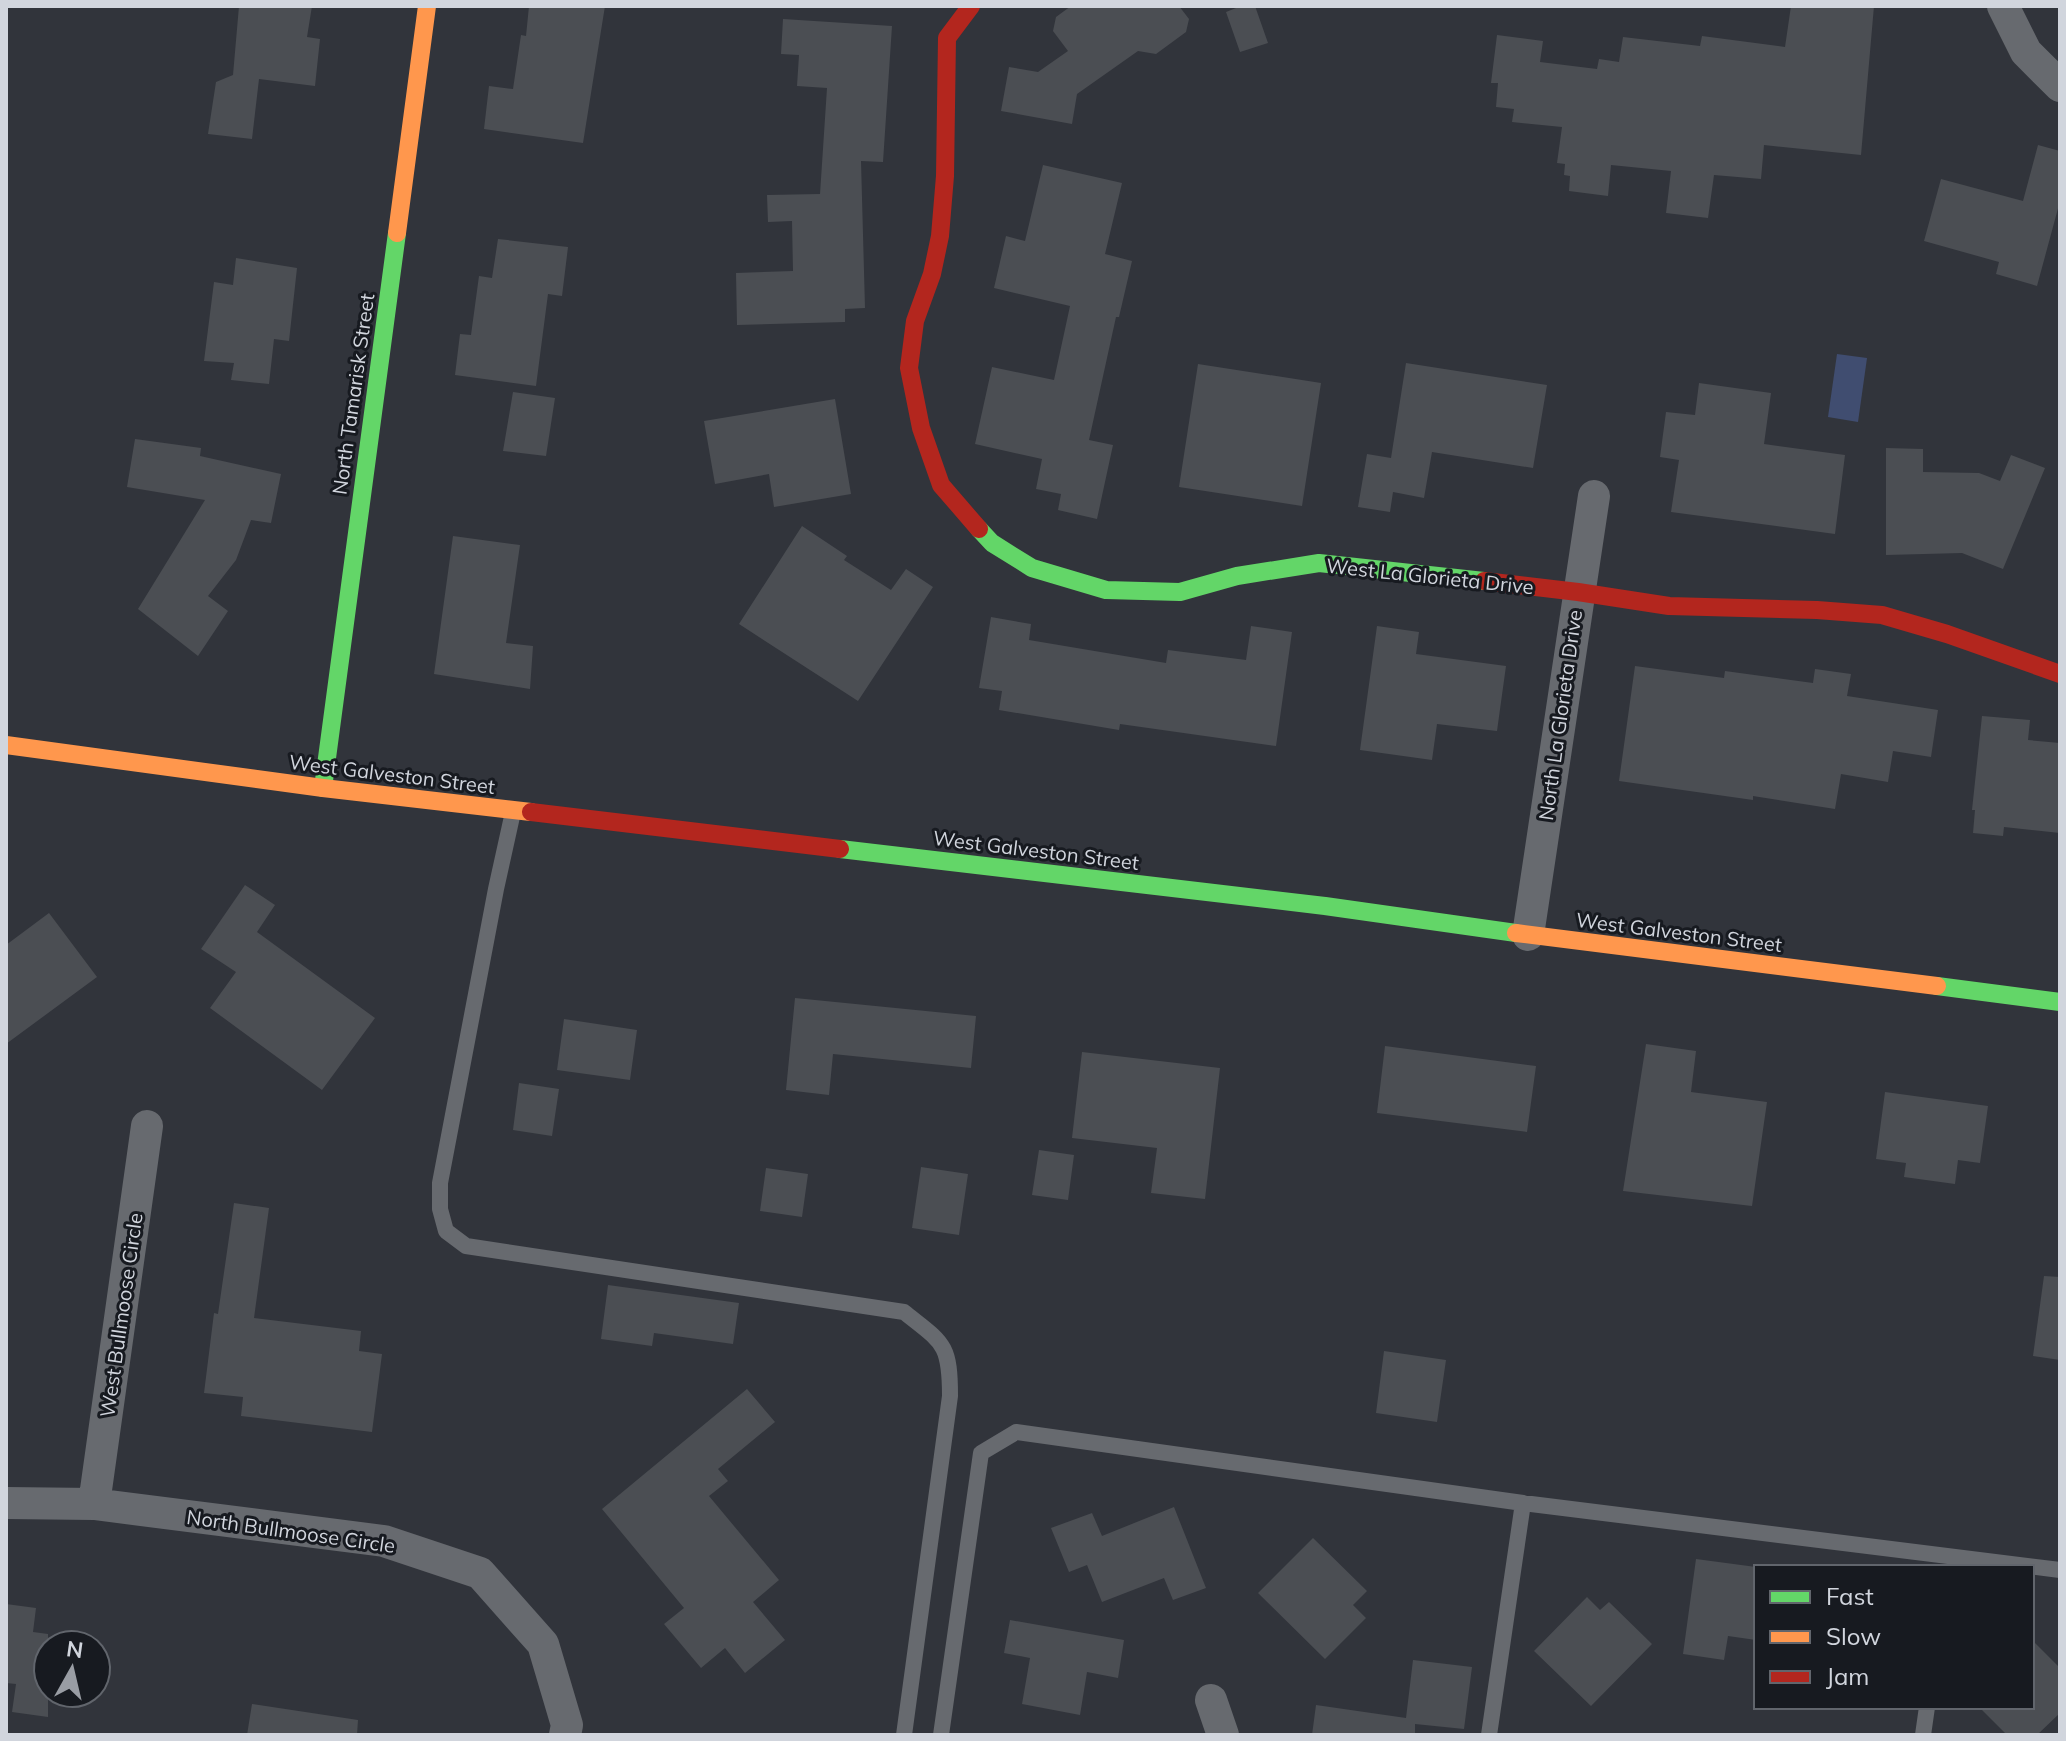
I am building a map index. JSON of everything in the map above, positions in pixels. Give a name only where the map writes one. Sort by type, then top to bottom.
[{"type":"street","name":"North Tamarisk Street","points":[[323,788],[427,6]]},
{"type":"street","name":"West La Glorieta Drive","points":[[971,6],[947,38],[945,176],[940,236],[932,274],[915,321],[909,368],[921,428],[941,485],[992,543],[1032,568],[1106,590],[1180,592],[1237,576],[1319,563],[1578,592],[1669,606],[1882,615],[1947,634],[2060,674]]},
{"type":"street","points":[[2003,6],[2026,52],[2060,86]]},
{"type":"street","name":"North La Glorieta Drive","points":[[1528,935],[1594,496]]},
{"type":"street","name":"West Galveston Street","points":[[6,745],[323,788],[1325,906],[1528,935],[2060,1002]]},
{"type":"street","name":"West Bullmoose Circle","points":[[94,1504],[147,1126]]},
{"type":"street","name":"North Bullmoose Circle","points":[[6,1503],[94,1504],[384,1541],[480,1573],[543,1644],[567,1725],[565,1735]]},
{"type":"street","points":[[1211,1700],[1223,1735]]},
{"type":"lane","points":[[513,811],[440,1183],[440,1209],[446,1231],[466,1246],[904,1312],[945,1347],[950,1367],[950,1396],[904,1735]]},
{"type":"lane","points":[[941,1735],[981,1453],[1016,1432],[1945,1561],[1996,1565]]},
{"type":"lane","points":[[1489,1735],[1523,1503]]},
{"type":"lane","points":[[2034,1568],[2060,1570]]},
{"type":"lane","points":[[1923,1735],[1927,1709]]},
{"type":"shaded area","points":[[1837,354],[1867,358],[1858,422],[1828,417]]},
{"type":"building","points":[[239,6],[312,6],[307,37],[320,39],[315,86],[259,79],[252,139],[208,134],[216,82],[233,75]]},
{"type":"building","points":[[529,6],[605,6],[583,143],[484,129],[489,86],[513,89],[521,35],[526,36]]},
{"type":"building","points":[[1071,6],[1179,6],[1189,19],[1186,32],[1156,54],[1138,51],[1077,94],[1072,124],[1001,111],[1009,67],[1038,72],[1068,51],[1053,31],[1056,17]]},
{"type":"building","points":[[1241,6],[1255,6],[1268,43],[1240,52],[1226,12]]},
{"type":"building","points":[[1791,6],[1874,6],[1861,155],[1764,145],[1761,179],[1714,175],[1708,218],[1666,213],[1671,171],[1611,165],[1608,196],[1569,191],[1570,176],[1564,175],[1565,164],[1557,163],[1562,127],[1512,122],[1514,109],[1496,107],[1498,83],[1491,83],[1497,35],[1543,41],[1540,62],[1597,69],[1599,59],[1619,62],[1623,37],[1700,46],[1702,36],[1785,47]]},
{"type":"building","points":[[783,19],[892,26],[883,162],[861,161],[865,308],[845,309],[845,322],[737,325],[736,273],[793,271],[792,221],[768,222],[767,195],[820,194],[827,88],[797,86],[799,55],[781,54]]},
{"type":"building","points":[[2038,145],[2060,151],[2060,201],[2037,286],[1996,274],[1999,262],[1924,241],[1941,179],[2023,201]]},
{"type":"building","points":[[1043,165],[1122,183],[1105,254],[1132,261],[1119,317],[1116,317],[1089,440],[1113,445],[1097,519],[1058,510],[1061,494],[1036,489],[1042,459],[975,444],[992,367],[1054,380],[1070,306],[994,288],[1006,236],[1025,241]]},
{"type":"building","points":[[498,239],[568,247],[562,296],[548,294],[536,386],[455,375],[460,334],[471,335],[479,276],[492,278]]},
{"type":"building","points":[[236,258],[297,268],[289,341],[274,339],[269,384],[231,380],[234,363],[204,361],[214,282],[233,285]]},
{"type":"building","points":[[1406,363],[1547,385],[1533,468],[1432,452],[1424,498],[1393,492],[1390,512],[1358,507],[1367,454],[1391,458]]},
{"type":"building","points":[[1198,364],[1321,383],[1302,506],[1179,487]]},
{"type":"building","points":[[1699,383],[1771,393],[1764,444],[1845,455],[1835,534],[1671,512],[1679,460],[1660,457],[1666,412],[1695,415]]},
{"type":"building","points":[[513,392],[555,398],[546,456],[503,451]]},
{"type":"building","points":[[835,399],[851,494],[774,507],[769,474],[715,484],[704,421]]},
{"type":"building","points":[[135,439],[201,448],[200,456],[281,474],[271,523],[251,520],[236,560],[208,596],[228,611],[198,656],[138,609],[205,500],[127,487]]},
{"type":"building","points":[[1886,448],[1923,449],[1923,472],[1979,473],[2000,481],[2011,455],[2045,468],[2003,569],[1962,553],[1886,555]]},
{"type":"building","points":[[802,526],[847,556],[844,560],[891,590],[906,569],[933,587],[858,701],[739,624]]},
{"type":"building","points":[[453,536],[520,545],[506,643],[533,646],[530,689],[434,674]]},
{"type":"building","points":[[991,617],[1031,624],[1029,640],[1166,663],[1168,650],[1246,660],[1251,626],[1292,632],[1276,746],[1120,724],[1119,730],[999,710],[1002,691],[979,688]]},
{"type":"building","points":[[1377,626],[1419,632],[1416,654],[1506,666],[1497,731],[1437,724],[1432,760],[1360,750]]},
{"type":"building","points":[[1635,666],[1724,678],[1725,671],[1813,683],[1815,669],[1851,674],[1847,696],[1938,710],[1931,757],[1893,751],[1888,782],[1841,774],[1835,809],[1619,781]]},
{"type":"building","points":[[1982,716],[2030,720],[2028,740],[2060,743],[2060,833],[2004,827],[2003,836],[1973,833],[1975,810],[1972,810]]},
{"type":"building","points":[[245,885],[275,905],[257,932],[375,1018],[322,1090],[210,1008],[236,972],[201,949]]},
{"type":"building","points":[[49,913],[97,977],[6,1044],[6,945]]},
{"type":"building","points":[[795,998],[976,1016],[971,1068],[833,1054],[829,1095],[786,1090]]},
{"type":"building","points":[[564,1019],[637,1030],[630,1080],[557,1070]]},
{"type":"building","points":[[1646,1044],[1696,1051],[1691,1092],[1767,1102],[1752,1206],[1623,1191]]},
{"type":"building","points":[[1385,1046],[1536,1066],[1527,1132],[1377,1113]]},
{"type":"building","points":[[1082,1052],[1220,1068],[1205,1199],[1151,1193],[1157,1148],[1072,1138]]},
{"type":"building","points":[[519,1083],[559,1089],[552,1136],[513,1130]]},
{"type":"building","points":[[1885,1092],[1988,1106],[1980,1163],[1958,1160],[1955,1184],[1904,1177],[1906,1163],[1876,1159]]},
{"type":"building","points":[[1039,1150],[1074,1155],[1068,1200],[1032,1195]]},
{"type":"building","points":[[921,1167],[968,1174],[959,1235],[912,1228]]},
{"type":"building","points":[[766,1168],[808,1174],[802,1217],[760,1211]]},
{"type":"building","points":[[234,1203],[269,1208],[254,1318],[361,1331],[359,1351],[382,1354],[372,1432],[241,1416],[243,1397],[204,1393],[214,1313],[218,1314]]},
{"type":"building","points":[[2044,1276],[2060,1277],[2060,1360],[2033,1356]]},
{"type":"building","points":[[608,1285],[739,1303],[733,1344],[654,1333],[652,1346],[601,1339]]},
{"type":"building","points":[[1384,1351],[1446,1360],[1437,1422],[1376,1413]]},
{"type":"building","points":[[747,1389],[775,1422],[718,1469],[728,1481],[709,1496],[779,1580],[753,1602],[785,1640],[745,1673],[725,1648],[701,1668],[664,1624],[684,1608],[602,1509]]},
{"type":"building","points":[[1174,1507],[1206,1588],[1173,1600],[1164,1578],[1102,1602],[1087,1565],[1069,1572],[1051,1528],[1092,1513],[1102,1536]]},
{"type":"building","points":[[1313,1538],[1367,1591],[1353,1605],[1366,1618],[1325,1659],[1258,1593]]},
{"type":"building","points":[[1696,1559],[1754,1567],[1754,1640],[1728,1636],[1724,1660],[1683,1654]]},
{"type":"building","points":[[1587,1597],[1600,1610],[1609,1602],[1652,1644],[1591,1706],[1534,1651]]},
{"type":"building","points":[[6,1604],[36,1608],[32,1629],[32,1709],[48,1709],[48,1717],[12,1712],[16,1684],[6,1683]]},
{"type":"building","points":[[1010,1620],[1124,1640],[1118,1678],[1087,1672],[1080,1715],[1022,1704],[1030,1658],[1004,1653]]},
{"type":"building","points":[[2034,1642],[2060,1668],[2060,1713],[2037,1735],[2007,1735],[1981,1709],[2034,1709]]},
{"type":"building","points":[[1413,1660],[1472,1667],[1464,1729],[1415,1724],[1415,1735],[1312,1735],[1316,1705],[1406,1718]]},
{"type":"building","points":[[252,1704],[358,1720],[357,1735],[247,1735]]},
{"type":"traffic: fast","points":[[323,788],[397,233]]},
{"type":"traffic: fast","points":[[979,529],[992,543],[1032,568],[1106,590],[1180,592],[1237,576],[1319,563],[1484,581]]},
{"type":"traffic: fast","points":[[840,849],[1325,906],[1516,933]]},
{"type":"traffic: fast","points":[[1937,986],[2060,1002]]},
{"type":"traffic: slow","points":[[397,233],[427,6]]},
{"type":"traffic: slow","points":[[6,745],[323,788],[531,812]]},
{"type":"traffic: slow","points":[[1516,933],[1937,986]]},
{"type":"traffic: jam","points":[[971,6],[947,38],[945,176],[940,236],[932,274],[915,321],[909,368],[921,428],[941,485],[979,529]]},
{"type":"traffic: jam","points":[[1484,581],[1669,606],[1882,615],[1947,634],[2060,674]]},
{"type":"traffic: jam","points":[[531,812],[840,849]]}]
